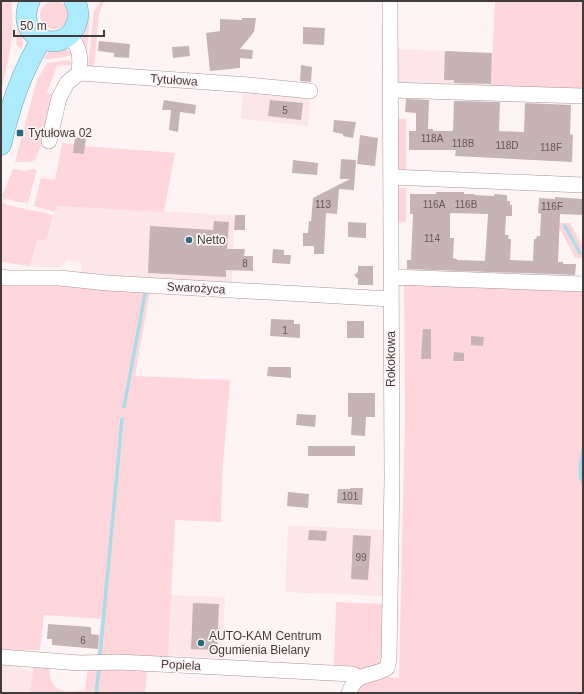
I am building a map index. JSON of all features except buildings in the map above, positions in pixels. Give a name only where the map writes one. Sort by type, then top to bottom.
[{"type":"main road","points":[[28,2],[26,17],[30,30],[41,40],[52,42],[64,39],[75,29],[79,15],[77,2]]},
{"type":"main road","points":[[1,145],[16,90],[30,58],[41,40]]},
{"type":"street","name":"Rokokowa","points":[[359,678],[364,675],[383,670],[387,668],[389,664],[392,479],[390,299],[390,1]]},
{"type":"street","points":[[49,141],[59,98],[67,83],[79,73],[80,60],[77,46],[69,34]]},
{"type":"street","name":"Tytułowa","points":[[79,73],[249,85],[310,91]]},
{"type":"street","points":[[390,90],[583,96]]},
{"type":"street","points":[[390,177],[583,185]]},
{"type":"street","name":"Swarożyca","points":[[1,277],[60,278],[107,283],[390,299]]},
{"type":"street","points":[[391,277],[583,284]]},
{"type":"street","name":"Popiela","points":[[1,657],[80,663],[119,662],[352,674],[359,678]]},
{"type":"street","points":[[350,693],[351,687],[359,678]]},
{"type":"shaded area","points":[[1,1],[11,1],[13,24],[1,92]]},
{"type":"shaded area","points":[[54,1],[64,5],[68,15],[64,25],[54,29],[44,25],[40,15],[44,5]]},
{"type":"shaded area","points":[[101,1],[104,1],[99,14],[94,68],[88,66],[94,11]]},
{"type":"shaded area","points":[[495,1],[583,1],[583,93],[491,89]]},
{"type":"shaded area","points":[[17,4],[19,6],[24,36],[22,49],[20,49],[16,43],[18,24]]},
{"type":"shaded area","points":[[90,13],[87,52],[82,38]]},
{"type":"shaded area","points":[[62,48],[68,50],[73,55],[43,59],[49,51]]},
{"type":"shaded area","points":[[394,49],[492,53],[491,89],[395,85]]},
{"type":"shaded area","points":[[69,60],[72,63],[71,65],[57,66],[47,93],[52,94],[43,141],[35,160],[30,162],[15,162],[37,80],[47,63]]},
{"type":"shaded area","points":[[244,87],[311,95],[308,126],[241,119]]},
{"type":"shaded area","points":[[395,119],[406,119],[406,171],[398,169]]},
{"type":"shaded area","points":[[62,143],[74,144],[73,153],[84,154],[85,146],[175,153],[164,212],[56,206],[55,212],[34,206],[41,178],[55,180]]},
{"type":"shaded area","points":[[13,169],[25,171],[34,169],[37,170],[28,203],[5,199],[4,201],[2,195]]},
{"type":"shaded area","points":[[397,188],[406,188],[406,222],[395,222]]},
{"type":"shaded area","points":[[1,201],[7,205],[53,215],[46,241],[37,240],[30,266],[1,262]]},
{"type":"shaded area","points":[[56,206],[234,215],[232,286],[83,275],[81,271],[82,263],[67,260],[63,265],[57,268],[30,266],[37,240],[46,241]]},
{"type":"shaded area","points":[[557,223],[570,223],[583,247],[583,258],[575,258]]},
{"type":"shaded area","points":[[1,283],[44,283],[150,291],[135,376],[230,380],[222,476],[221,522],[175,520],[168,661],[97,657],[101,619],[44,615],[40,650],[1,651]]},
{"type":"shaded area","points":[[404,284],[583,288],[583,693],[356,693],[357,688],[372,676],[399,678],[405,416]]},
{"type":"shaded area","points":[[288,525],[386,530],[386,583],[382,586],[382,596],[285,592]]},
{"type":"shaded area","points":[[171,595],[225,597],[222,658],[169,655]]},
{"type":"shaded area","points":[[336,602],[386,604],[385,659],[367,669],[334,669]]},
{"type":"shaded area","points":[[1,663],[18,665],[33,672],[30,693],[1,693]]},
{"type":"shaded area","points":[[34,663],[51,664],[50,675],[52,682],[58,689],[71,692],[85,690],[88,666],[147,669],[145,693],[30,693]]},
{"type":"waterway","points":[[565,226],[580,253]]},
{"type":"waterway","points":[[124,407],[145,294]]},
{"type":"waterway","points":[[100,655],[122,419]]},
{"type":"waterway","points":[[583,449],[580,470],[583,483]]},
{"type":"waterway","points":[[96,693],[99,670]]},
{"type":"place","name":"Tytułowa 02","points":[[20,133]]},
{"type":"place","name":"Netto","points":[[189,240]]},
{"type":"place","name":"AUTO-KAM Centrum Ogumienia Bielany","points":[[201,643]]}]
